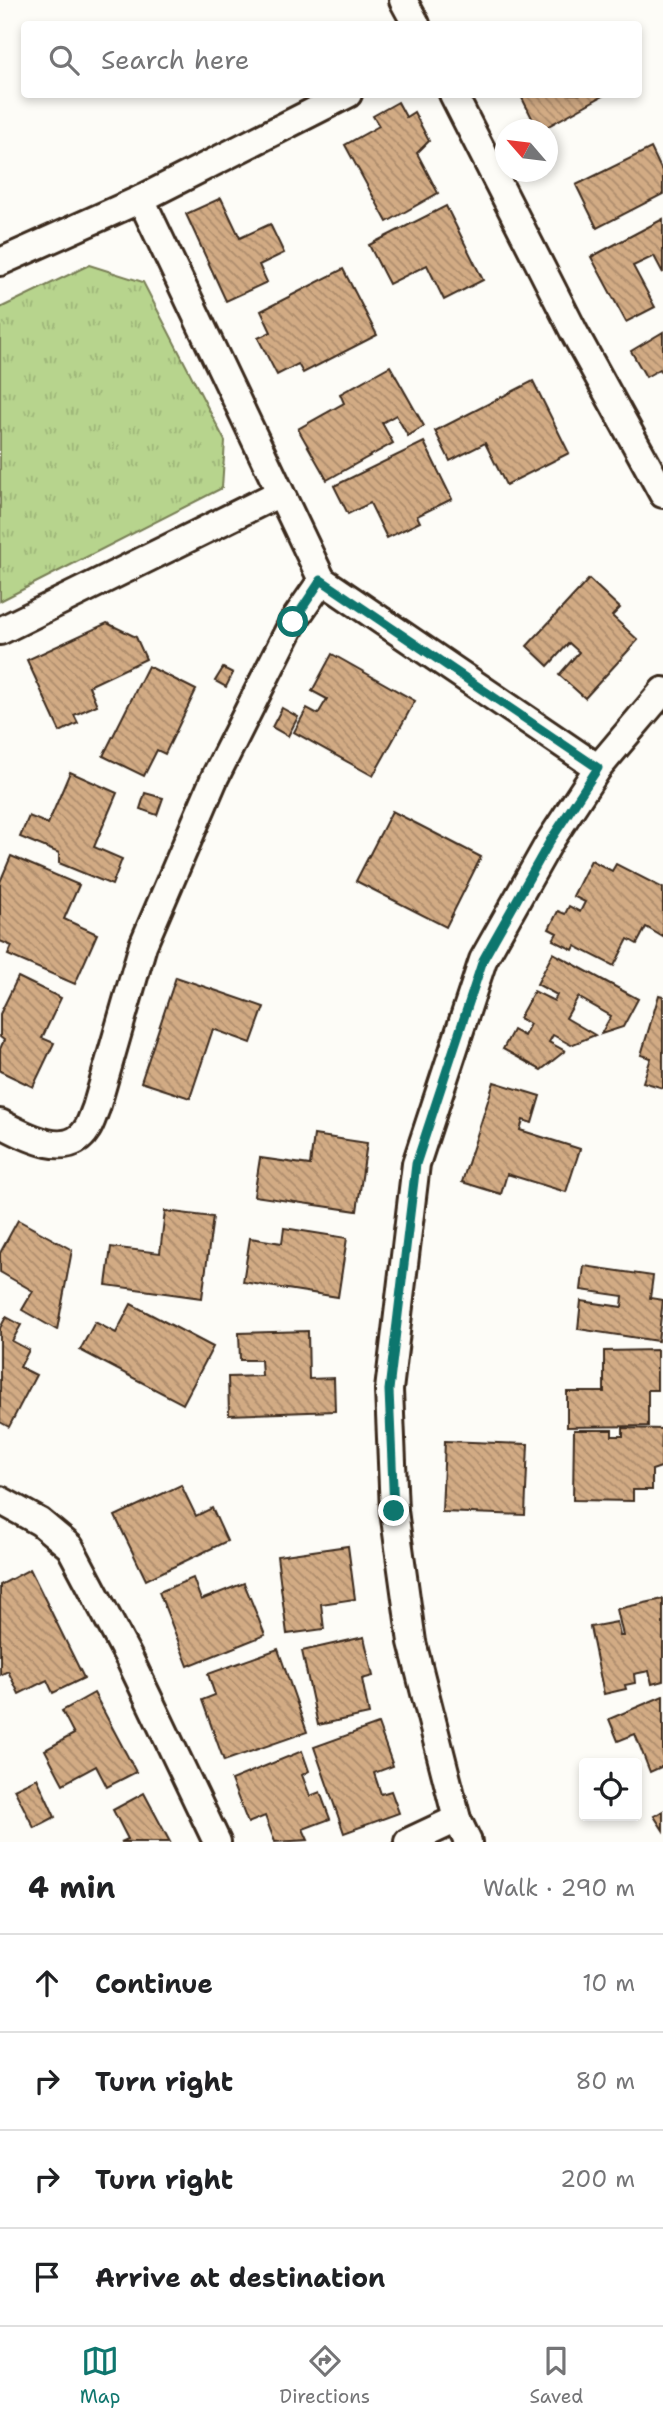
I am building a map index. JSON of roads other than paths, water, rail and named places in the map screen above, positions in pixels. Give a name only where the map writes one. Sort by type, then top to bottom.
[{"type":"street","points":[[403,0],[414,21]]},
{"type":"street","points":[[0,262],[141,199],[340,98]]},
{"type":"street","points":[[455,98],[574,332],[663,494]]},
{"type":"street","points":[[141,199],[321,580],[598,768]]},
{"type":"street","points":[[0,631],[280,493]]},
{"type":"street","points":[[0,1123],[35,1141],[62,1144],[74,1141],[86,1131],[96,1108],[143,945],[158,909],[215,777],[293,622],[321,580]]},
{"type":"street","points":[[408,1842],[463,1831],[412,1642],[394,1511],[389,1390],[416,1164],[483,960],[550,841],[598,768],[663,691]]},
{"type":"street","points":[[0,1500],[40,1522],[70,1547],[130,1660],[217,1842]]}]
